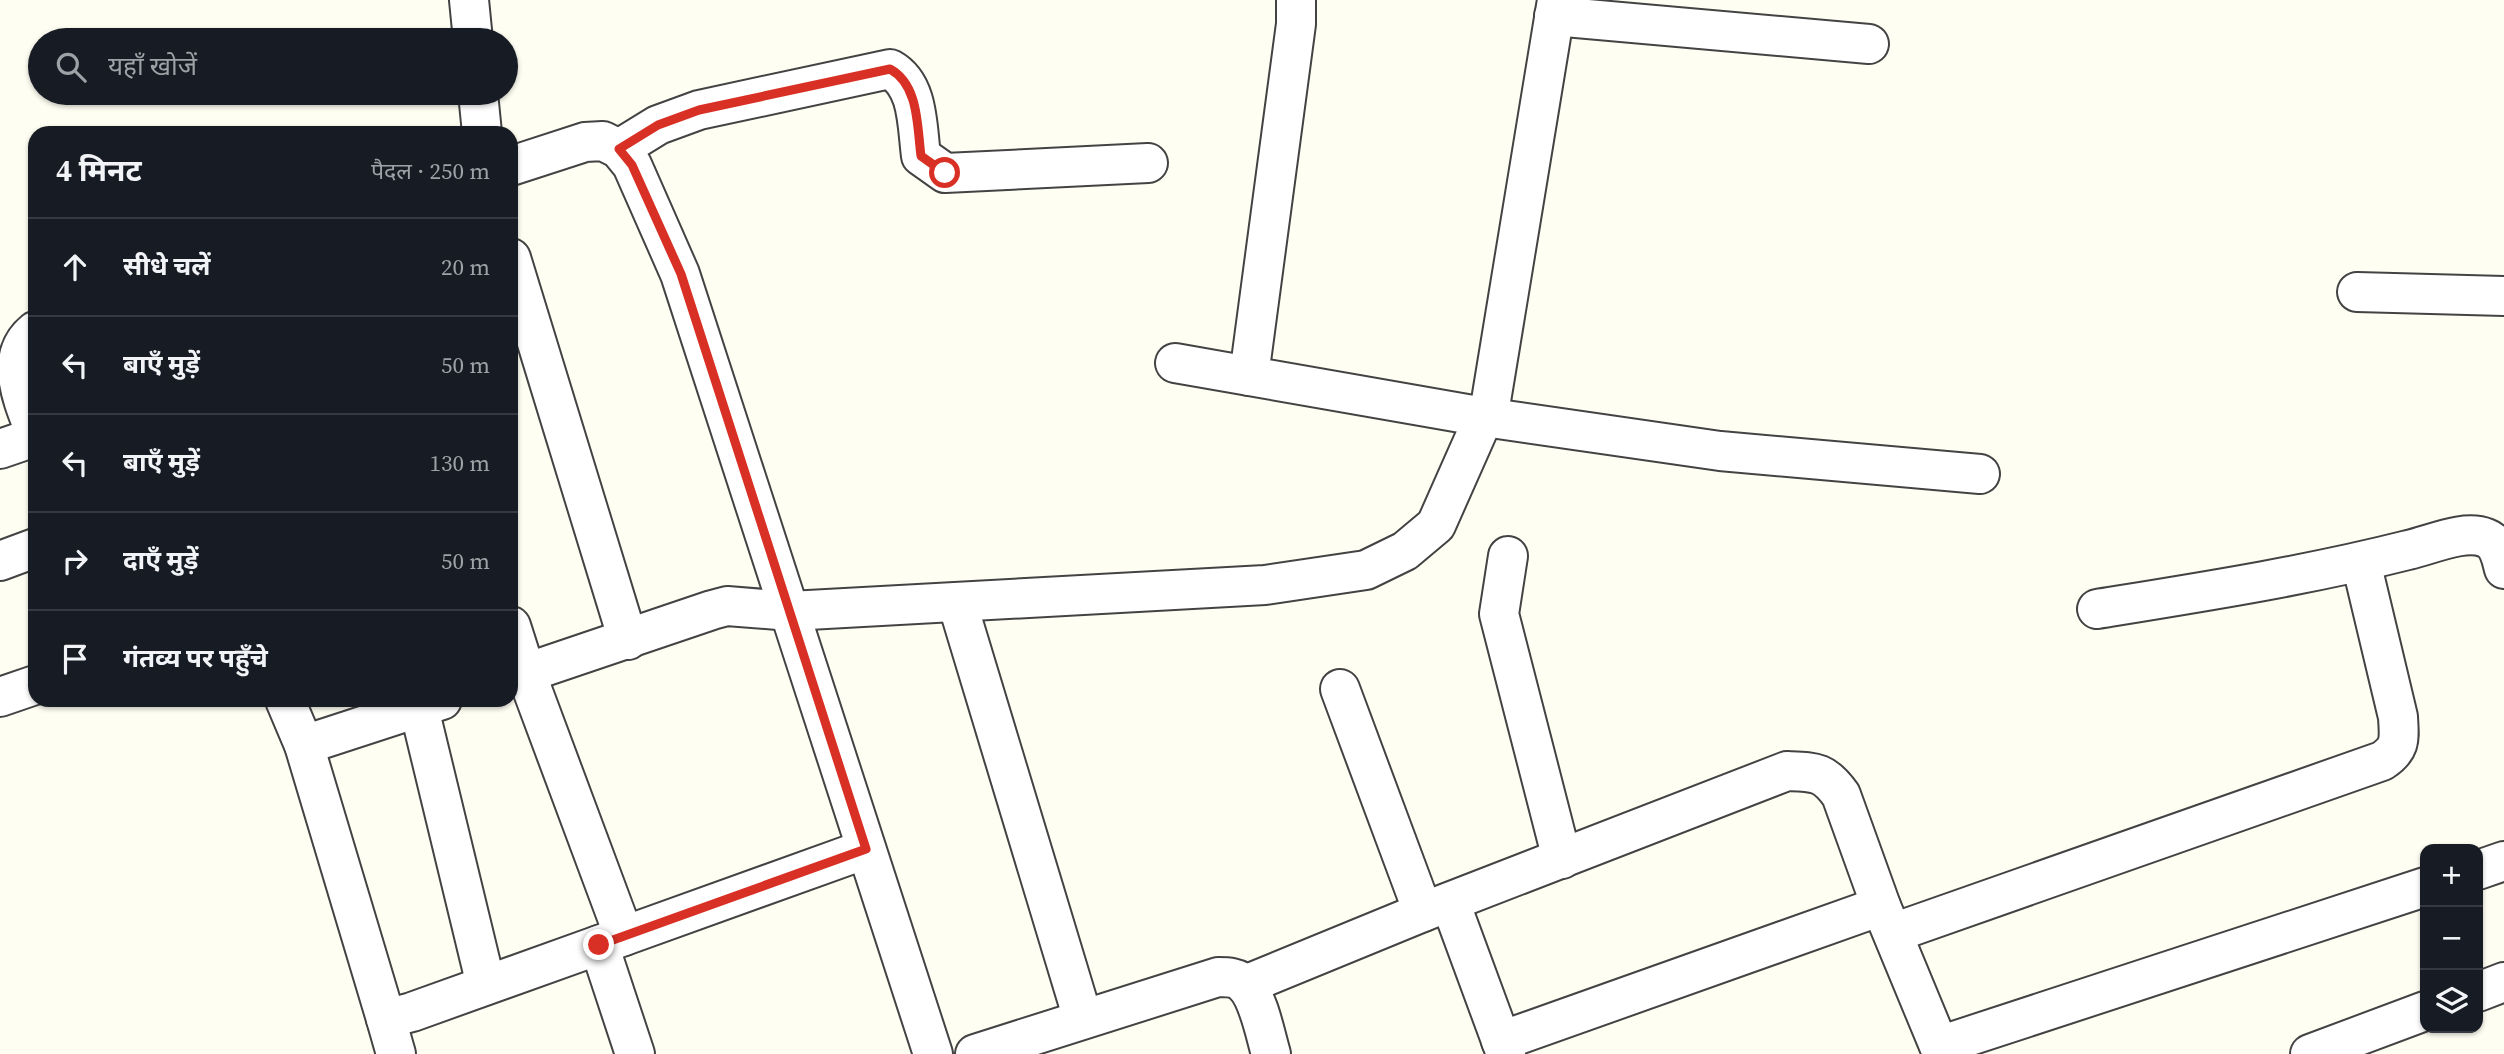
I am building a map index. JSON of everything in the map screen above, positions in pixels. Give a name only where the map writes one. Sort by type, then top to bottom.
[{"type":"street","points":[[469,0],[472,28]]},
{"type":"street","points":[[1249,376],[1296,24],[1296,0]]},
{"type":"street","points":[[635,1054],[611,941],[518,676],[727,606],[790,611],[1265,585],[1366,570],[1405,551],[1436,525],[1490,401],[1555,8],[1869,44]]},
{"type":"street","points":[[619,149],[658,125],[699,110],[890,69],[900,75],[912,92],[921,156],[945,173],[1148,163]]},
{"type":"street","points":[[479,105],[481,126]]},
{"type":"street","points":[[518,164],[585,142],[603,141],[619,149],[632,165],[681,274],[933,1054]]},
{"type":"street","points":[[518,281],[628,640]]},
{"type":"street","points":[[2357,292],[2504,296]]},
{"type":"street","points":[[28,340],[21,350],[17,372],[28,415]]},
{"type":"street","points":[[1175,363],[1483,417],[1720,452],[1980,474]]},
{"type":"street","points":[[0,449],[28,438]]},
{"type":"street","points":[[2098,609],[2248,585],[2361,562],[2467,536],[2488,538],[2499,550],[2504,569]]},
{"type":"street","points":[[0,561],[28,551]]},
{"type":"street","points":[[1508,556],[1499,614],[1562,859]]},
{"type":"street","points":[[1340,689],[1437,907],[1504,1047],[1887,919],[2382,761],[2395,753],[2399,739],[2398,717],[2361,562]]},
{"type":"street","points":[[957,602],[1083,1018]]},
{"type":"street","points":[[0,696],[28,687]]},
{"type":"street","points":[[288,707],[304,745],[391,1036],[486,985],[866,849]]},
{"type":"street","points":[[304,745],[414,707]]},
{"type":"street","points":[[427,707],[486,985]]},
{"type":"street","points":[[1245,985],[1787,771],[1815,772],[1830,779],[1841,795],[1887,919],[1931,1051],[2420,889]]},
{"type":"street","points":[[2483,868],[2504,861]]},
{"type":"street","points":[[975,1054],[1218,977],[1233,978],[1245,985],[1258,1008],[1271,1054]]},
{"type":"street","points":[[2483,990],[2504,982]]},
{"type":"street","points":[[2311,1054],[2420,1013]]},
{"type":"route","points":[[599,945],[866,849],[681,274],[632,165],[619,149],[658,125],[699,110],[890,69],[900,75],[912,92],[921,156],[945,173]]}]
